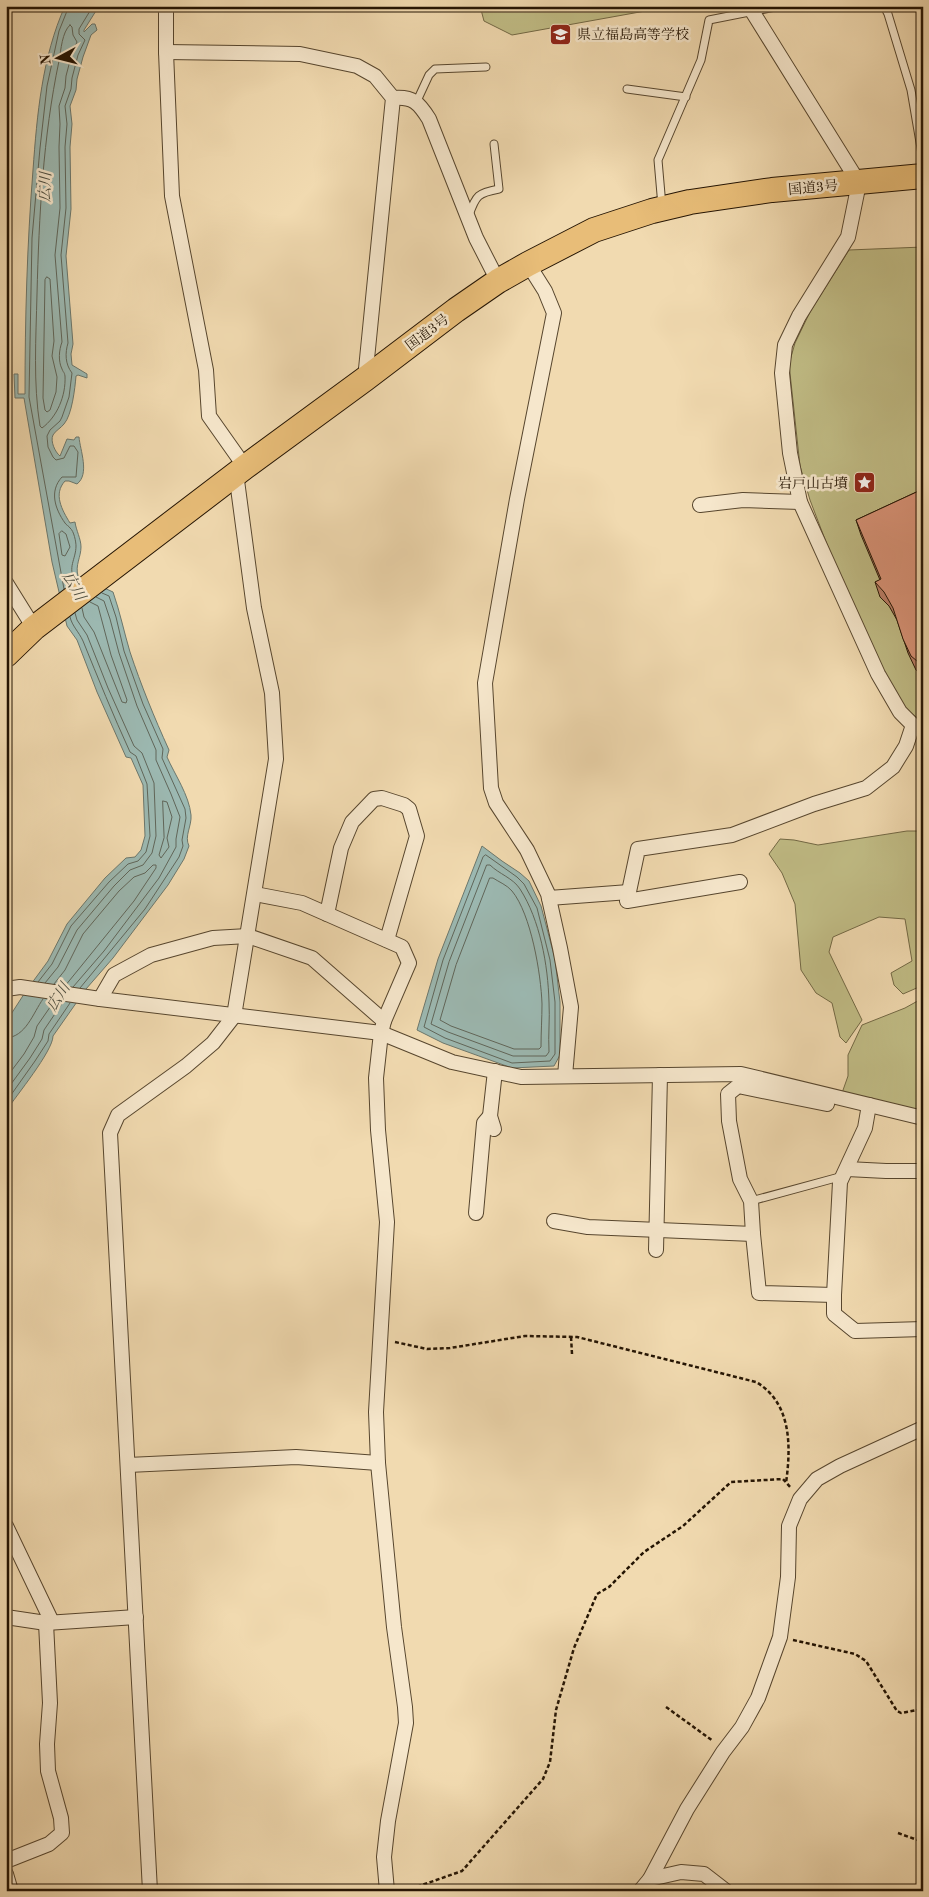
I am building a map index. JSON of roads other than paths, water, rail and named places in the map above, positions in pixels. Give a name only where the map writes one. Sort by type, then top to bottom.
[{"type":"highway","name":"国道3号","points":[[6,655],[34,628],[328,404],[366,379],[456,310],[498,281],[528,264],[594,230],[690,202],[772,190],[923,176]]},
{"type":"street","points":[[150,1891],[110,1133],[118,1115],[186,1066],[213,1043],[234,1016],[276,759],[272,693],[254,608],[240,470],[209,416],[206,370],[172,196],[166,6]]},
{"type":"street","points":[[740,882],[626,901],[638,849],[732,835],[814,804],[866,788],[893,767],[918,726],[900,712],[878,674],[800,502],[790,453],[782,373],[785,345],[798,316],[848,237],[859,183],[752,9]]},
{"type":"street","points":[[166,52],[300,54],[310,56],[357,66],[375,76],[393,98],[366,379]]},
{"type":"street","points":[[393,98],[404,97],[419,104],[429,119],[476,238],[498,281]]},
{"type":"street","points":[[528,264],[545,291],[554,313],[517,499],[485,684],[491,788],[496,802],[527,850],[549,898],[560,948],[571,1007],[565,1076]]},
{"type":"street","points":[[700,505],[743,500],[800,502]]},
{"type":"street","points":[[6,583],[34,628]]},
{"type":"street","points":[[327,914],[341,848],[352,822],[374,799],[382,798],[404,805],[409,809],[417,836],[387,940]]},
{"type":"street","points":[[549,898],[629,892]]},
{"type":"street","points":[[255,894],[302,903],[387,940],[402,947],[409,964],[383,1027],[377,1087],[378,1130],[387,1222],[376,1412],[378,1463],[394,1627],[406,1723],[387,1830],[384,1857],[387,1891]]},
{"type":"street","points":[[95,998],[114,976],[151,955],[213,938],[248,936],[312,958],[383,1027],[452,1062],[522,1077],[741,1074],[923,1118]]},
{"type":"street","points":[[6,989],[20,986],[234,1016],[383,1027]]},
{"type":"street","points":[[476,1213],[484,1123],[492,1123],[495,1071]]},
{"type":"street","points":[[656,1250],[660,1075]]},
{"type":"street","points":[[834,1295],[759,1293],[751,1200],[740,1179],[729,1121],[728,1094],[738,1086],[836,1106],[838,1097]]},
{"type":"street","points":[[869,1105],[865,1128],[840,1182],[834,1314],[855,1331],[923,1329]]},
{"type":"street","points":[[845,1172],[923,1171]]},
{"type":"street","points":[[554,1221],[588,1227],[753,1234]]},
{"type":"street","points":[[640,1891],[650,1879],[687,1809],[725,1749],[742,1727],[758,1698],[780,1637],[788,1577],[789,1526],[800,1499],[817,1479],[840,1466],[923,1428]]},
{"type":"street","points":[[128,1466],[296,1457],[378,1463]]},
{"type":"street","points":[[6,1526],[49,1623],[50,1703],[47,1744],[48,1771],[61,1818],[62,1833],[49,1844],[6,1861]]},
{"type":"street","points":[[6,1616],[49,1623],[136,1617]]},
{"type":"street","points":[[650,1879],[681,1872],[704,1874],[726,1891]]},
{"type":"street","points":[[6,1874],[11,1891]]},
{"type":"lane","points":[[662,209],[658,160],[701,60],[709,20],[752,9],[780,6]]},
{"type":"lane","points":[[884,6],[911,90],[923,160]]},
{"type":"lane","points":[[416,103],[429,75],[435,69],[486,67]]},
{"type":"lane","points":[[627,89],[686,97]]},
{"type":"lane","points":[[468,218],[475,198],[483,192],[499,189],[494,144]]},
{"type":"lane","points":[[751,1200],[845,1172]]},
{"type":"water","name":"広川","points":[[65,6],[99,6],[84,30],[84,32],[92,24],[95,24],[97,30],[91,35],[83,57],[76,90],[70,106],[72,124],[70,147],[71,209],[66,256],[73,344],[71,354],[72,365],[87,374],[87,378],[76,376],[73,401],[67,420],[52,437],[56,452],[60,456],[67,439],[74,440],[76,437],[79,437],[84,468],[81,480],[77,484],[65,481],[61,486],[59,497],[64,513],[70,523],[75,522],[80,541],[81,551],[77,568],[78,576],[113,592],[134,664],[169,750],[167,757],[188,800],[191,819],[187,838],[189,846],[184,859],[168,885],[113,958],[86,989],[53,1036],[41,1062],[6,1111],[6,1022],[48,961],[67,924],[105,878],[126,858],[135,857],[141,850],[145,836],[143,785],[131,758],[126,757],[97,692],[77,640],[67,626],[52,562],[24,398],[15,398],[14,374],[18,374],[18,394],[25,394],[28,254],[36,128],[46,66],[57,25]]},
{"type":"water","points":[[482,846],[529,881],[541,906],[555,959],[560,1002],[560,1055],[554,1066],[512,1068],[443,1043],[417,1030],[438,959]]},
{"type":"place","name":"県立福島高等学校","points":[[561,34]]},
{"type":"place","name":"岩戸山古墳","points":[[864,483]]}]
